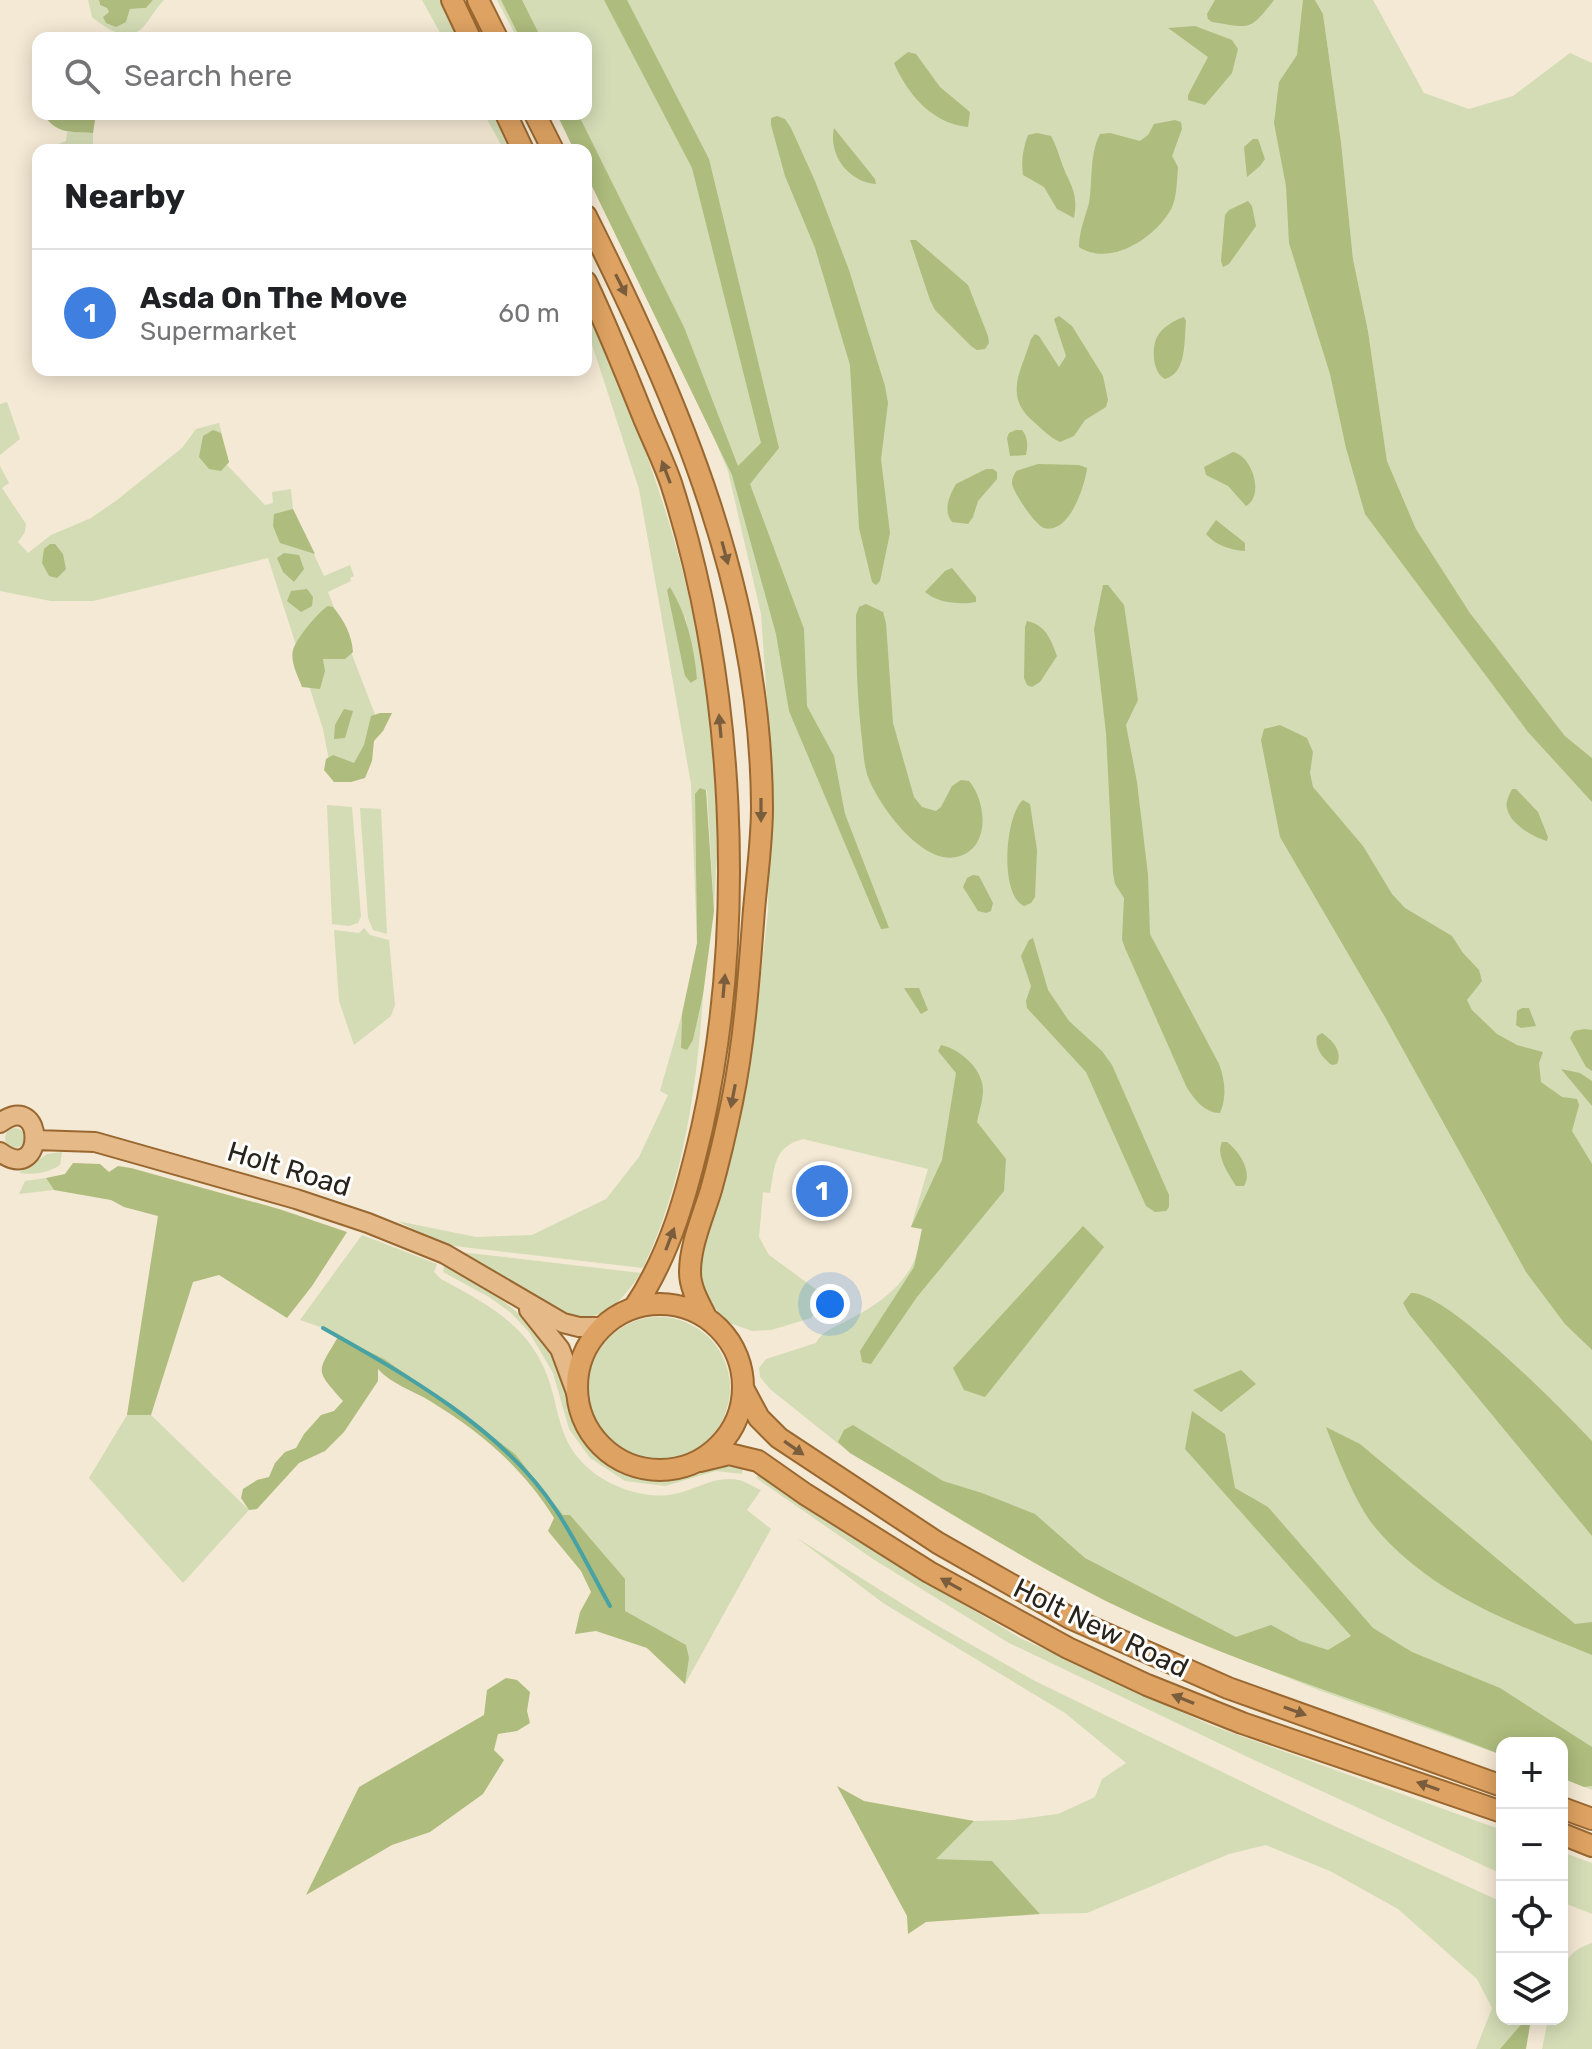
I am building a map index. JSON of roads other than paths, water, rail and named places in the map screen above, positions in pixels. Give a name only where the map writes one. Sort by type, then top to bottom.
[{"type":"highway","points":[[452,0],[467,32]]},
{"type":"highway","points":[[478,0],[494,32]]},
{"type":"highway","points":[[509,120],[520,144]]},
{"type":"highway","points":[[538,120],[550,144]]},
{"type":"highway","points":[[592,228],[633,310],[692,447],[739,608],[756,713],[762,807],[747,1009],[732,1100],[713,1183],[691,1257],[690,1276],[706,1317]]},
{"type":"highway","points":[[592,296],[670,482],[702,602],[717,695],[725,780],[728,944],[720,1028],[689,1183],[672,1238],[653,1280],[634,1308]]},
{"type":"highway","points":[[652,1304],[671,1305],[706,1317],[725,1335],[736,1351],[742,1369],[744,1390],[740,1412],[731,1431],[718,1448],[700,1461],[678,1469],[655,1471],[632,1466],[611,1455],[594,1439],[583,1418],[577,1395],[577,1376],[582,1358],[603,1327],[634,1308],[652,1304]]},
{"type":"highway","name":"Holt New Road","points":[[744,1390],[759,1418],[779,1438],[938,1543],[1070,1618],[1228,1688],[1496,1784]]},
{"type":"highway","name":"Holt New Road","points":[[700,1461],[729,1454],[758,1461],[929,1572],[1068,1648],[1147,1685],[1242,1723],[1496,1810]]},
{"type":"highway","points":[[1565,1809],[1592,1819]]},
{"type":"highway","points":[[1568,1836],[1592,1846]]},
{"type":"main road","points":[[0,1123],[15,1116],[26,1120],[34,1129],[36,1140],[30,1152],[19,1158],[6,1157],[0,1152]]},
{"type":"main road","name":"Holt Road","points":[[36,1140],[95,1142],[296,1199],[418,1242],[477,1272],[563,1323],[603,1327]]},
{"type":"main road","name":"Holt Road","points":[[513,1294],[539,1320],[560,1349],[577,1395]]},
{"type":"waterway","points":[[323,1328],[451,1406],[509,1454],[556,1510],[610,1606]]},
{"type":"place","name":"Asda On The Move","points":[[822,1191]]}]
